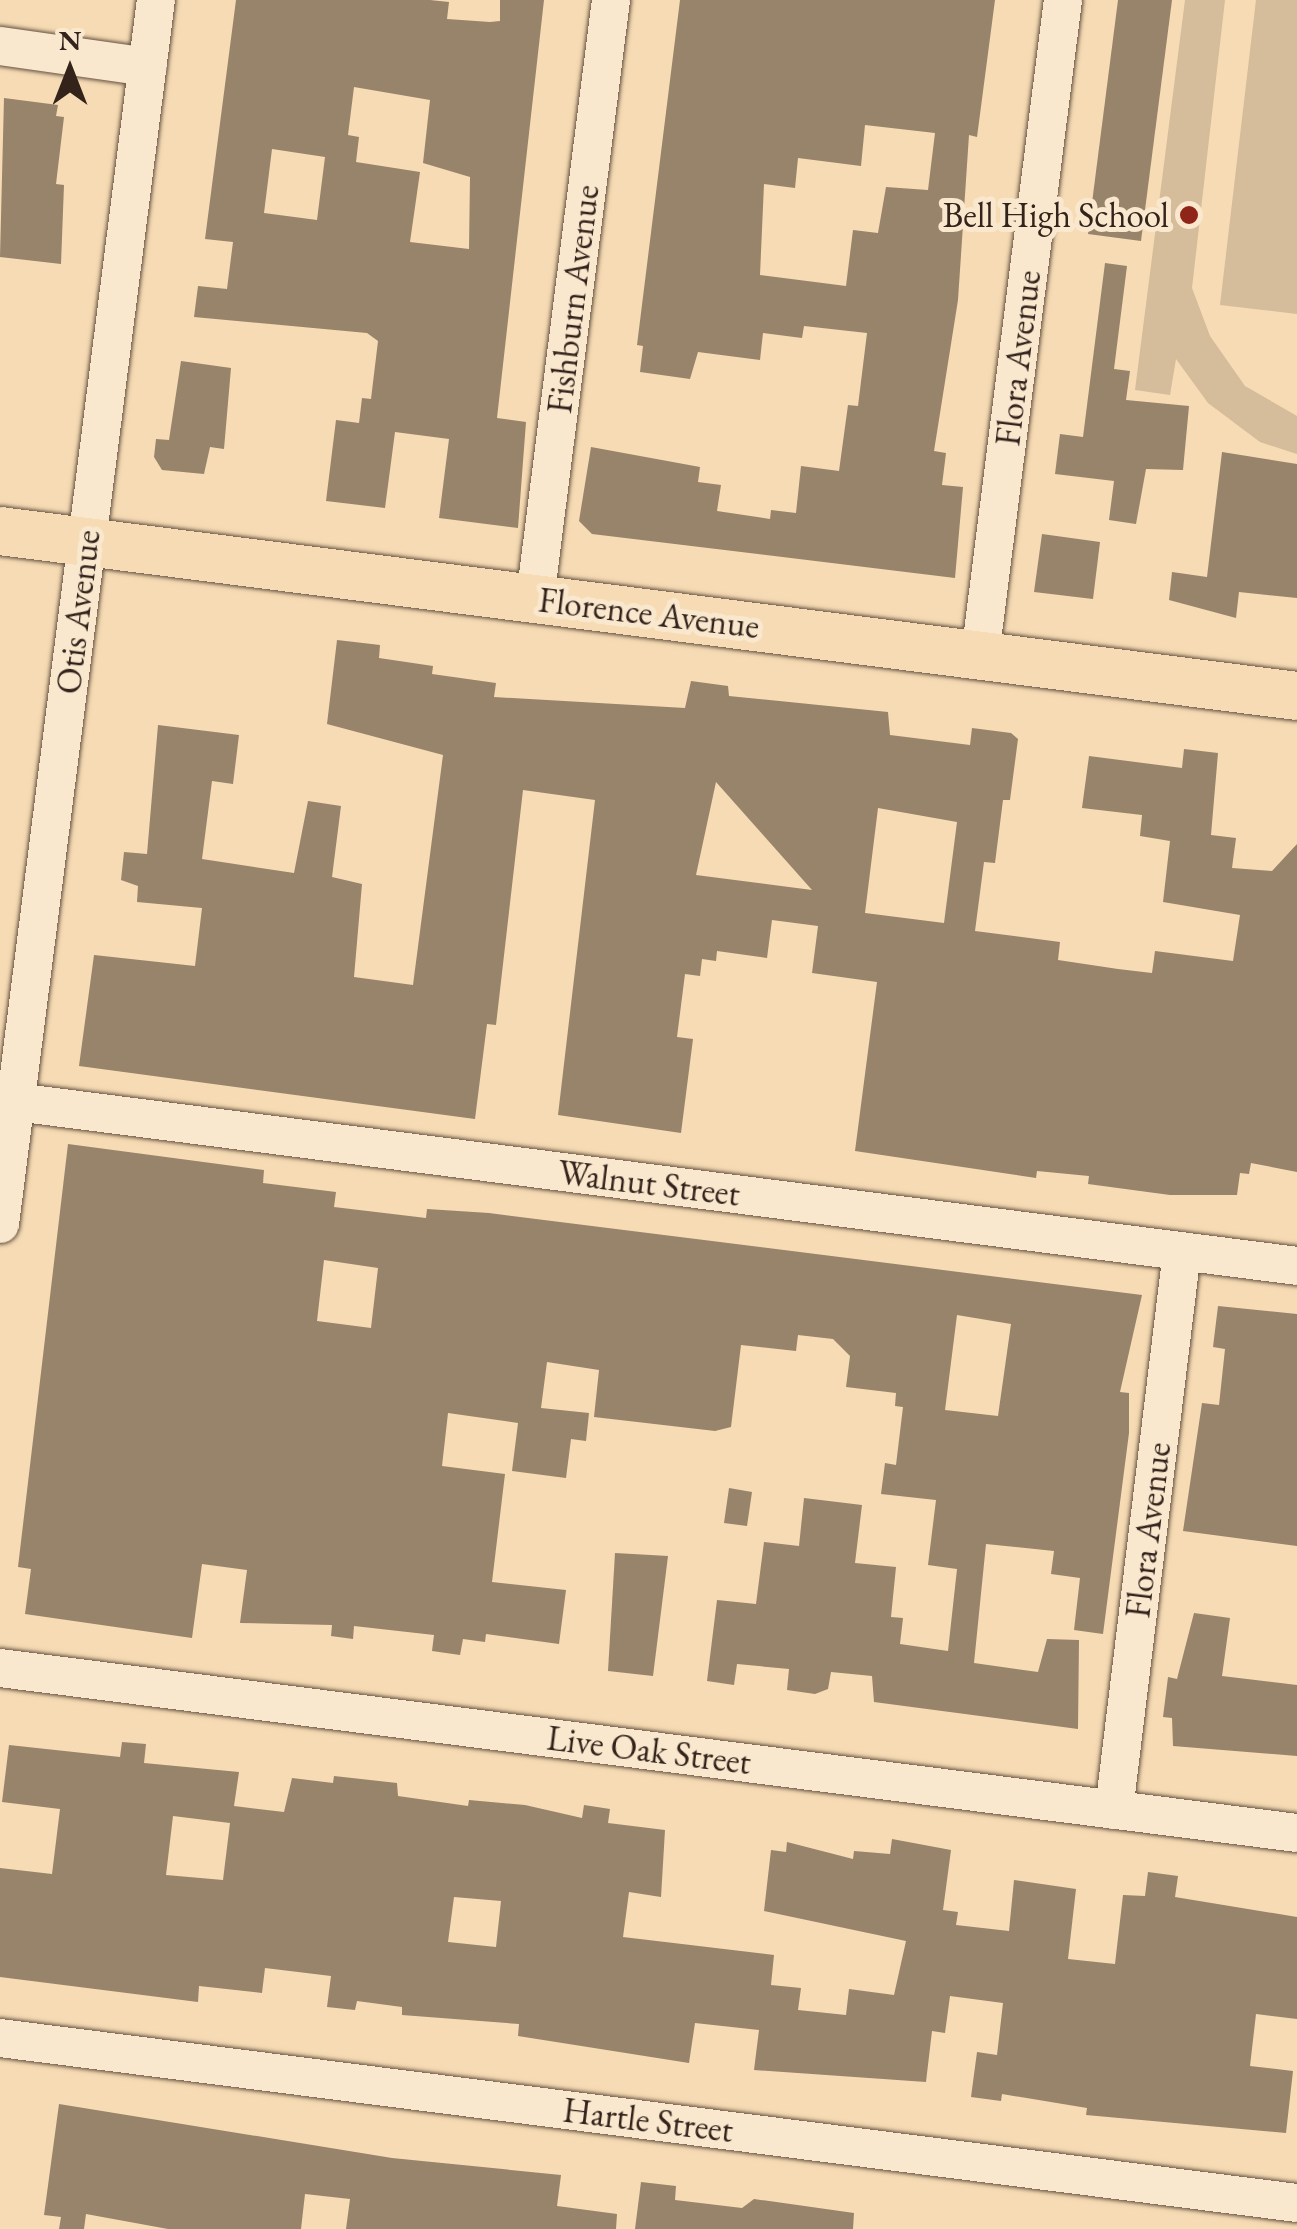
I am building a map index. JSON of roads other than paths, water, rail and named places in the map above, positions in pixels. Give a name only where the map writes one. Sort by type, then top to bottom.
[{"type":"main road","name":"Florence Avenue","points":[[0,531],[1297,696]]},
{"type":"street","name":"Otis Avenue","points":[[0,1224],[8,1101],[156,0]]},
{"type":"street","name":"Fishburn Avenue","points":[[535,599],[611,0]]},
{"type":"street","name":"Flora Avenue","points":[[980,656],[1064,0]]},
{"type":"street","points":[[0,46],[148,66]]},
{"type":"street","name":"Walnut Street","points":[[8,1101],[1297,1266]]},
{"type":"street","name":"Flora Avenue","points":[[1114,1810],[1182,1251]]},
{"type":"street","name":"Live Oak Street","points":[[0,1668],[1297,1833]]},
{"type":"street","name":"Hartle Street","points":[[0,2038],[1297,2202]]},
{"type":"place","name":"Bell High School","points":[[1189,215]]}]
